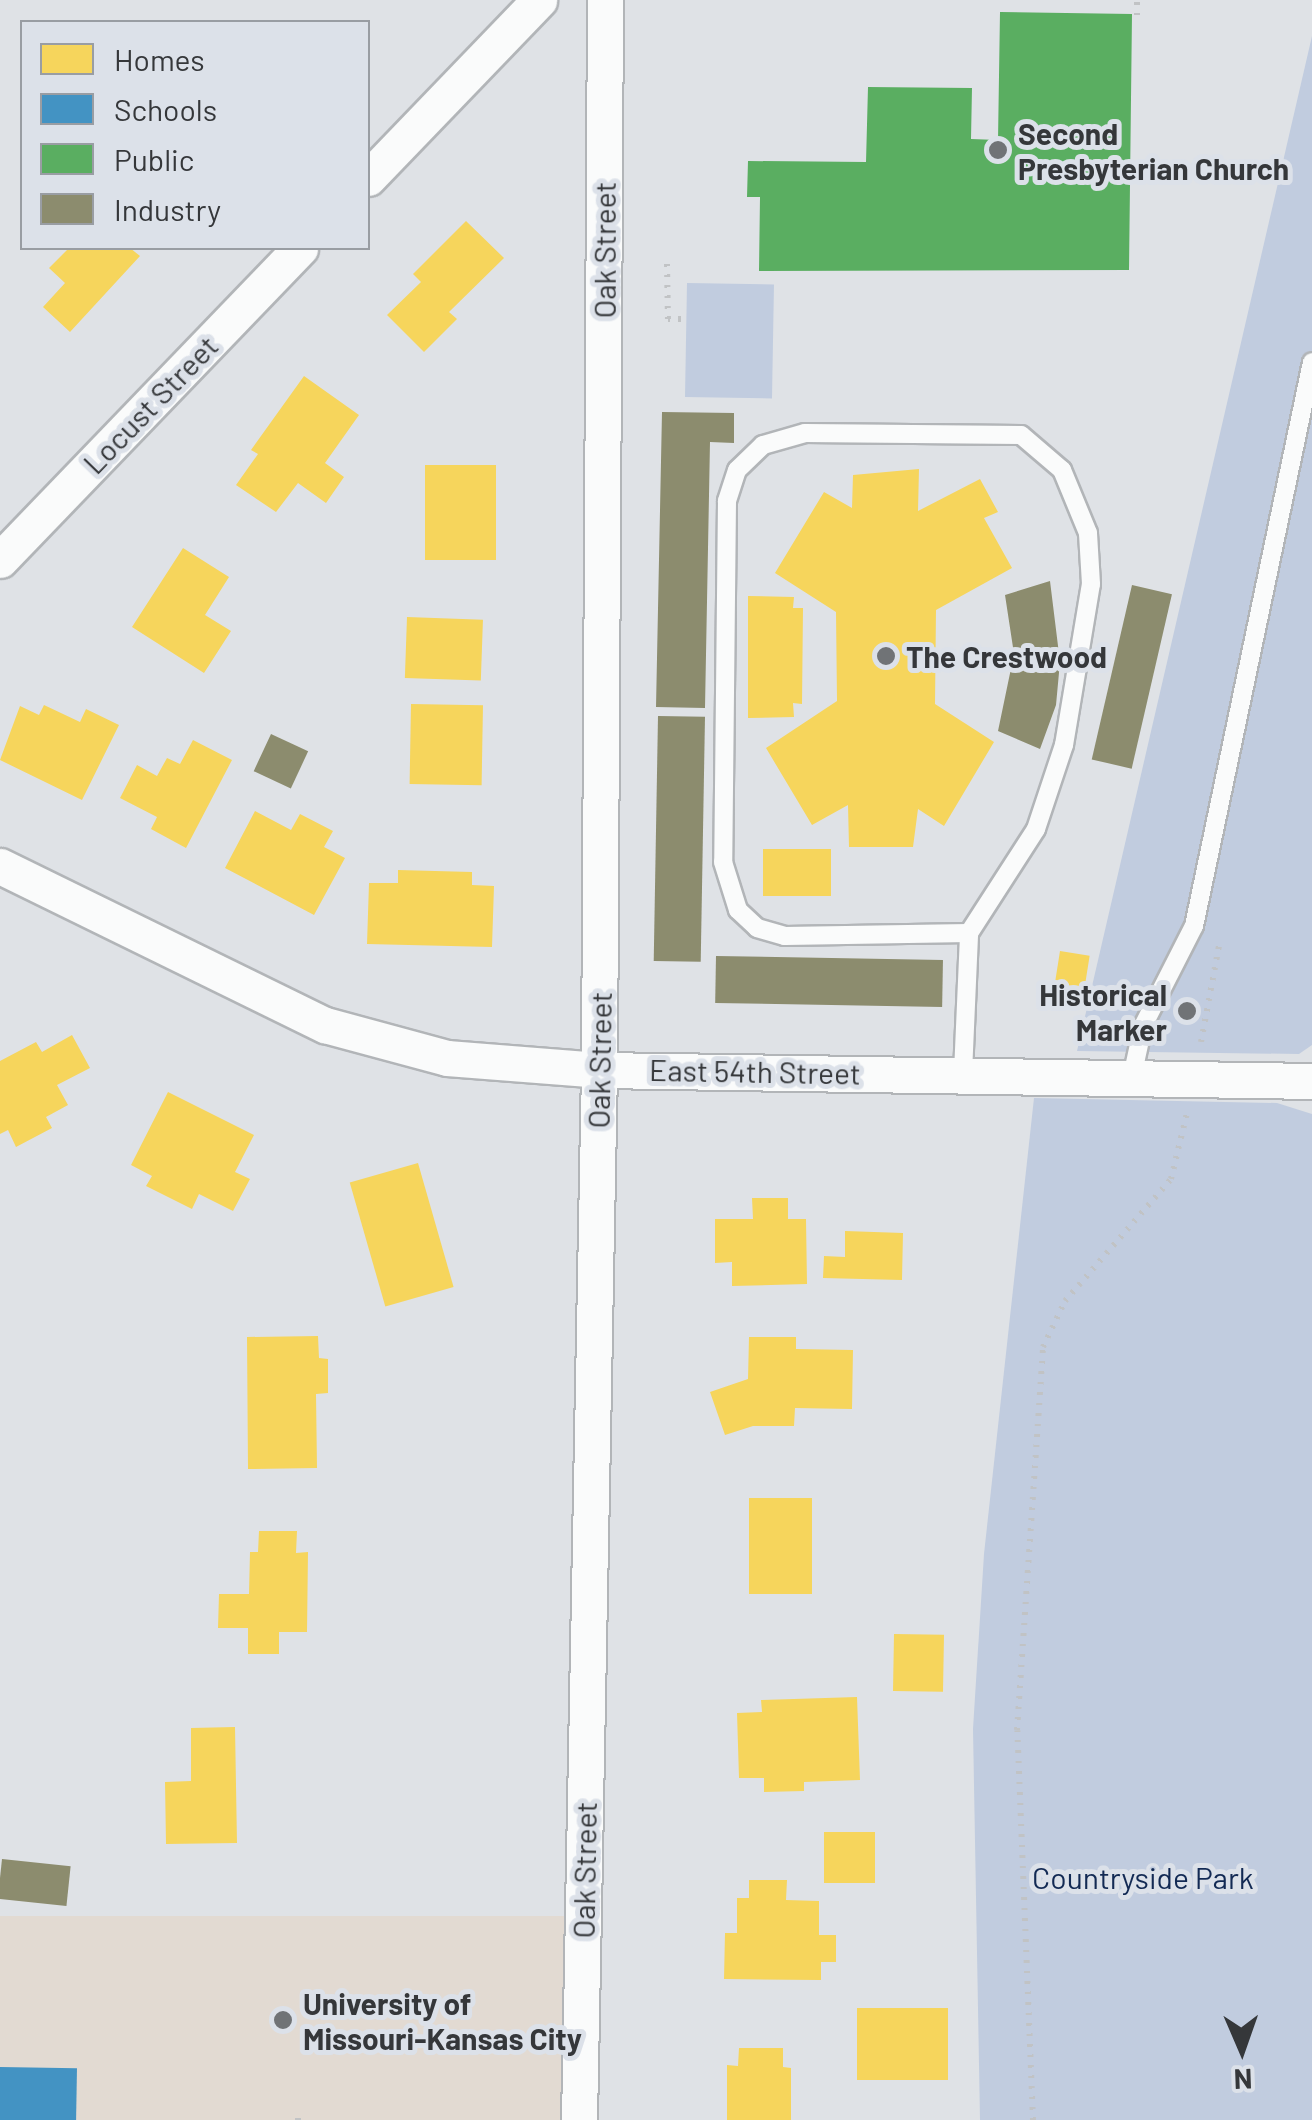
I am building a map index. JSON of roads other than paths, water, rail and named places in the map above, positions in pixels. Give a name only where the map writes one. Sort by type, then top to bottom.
[{"type":"street","points":[[370,176],[538,0]]},
{"type":"street","name":"Oak Street","points":[[579,2120],[599,1070],[605,0]]},
{"type":"street","name":"Locust Street","points":[[0,560],[298,250]]},
{"type":"street","name":"East 54th Street","points":[[0,866],[325,1025],[447,1058],[599,1070],[1312,1081]]},
{"type":"lane","points":[[1132,1076],[1143,1026],[1194,926],[1312,362]]},
{"type":"lane","points":[[964,1074],[969,934],[1036,828],[1064,744],[1091,584],[1088,533],[1062,470],[1020,435],[804,433],[763,445],[737,470],[727,501],[723,862],[738,910],[757,928],[786,936],[969,934]]},
{"type":"place","name":"Second Presbyterian Church","points":[[998,150]]},
{"type":"place","name":"The Crestwood","points":[[886,656]]},
{"type":"place","name":"Historical Marker","points":[[1187,1011]]},
{"type":"place","name":"University of Missouri-Kansas City","points":[[283,2020]]},
{"type":"park label","name":"Countryside Park","points":[[1143,1877]]}]
